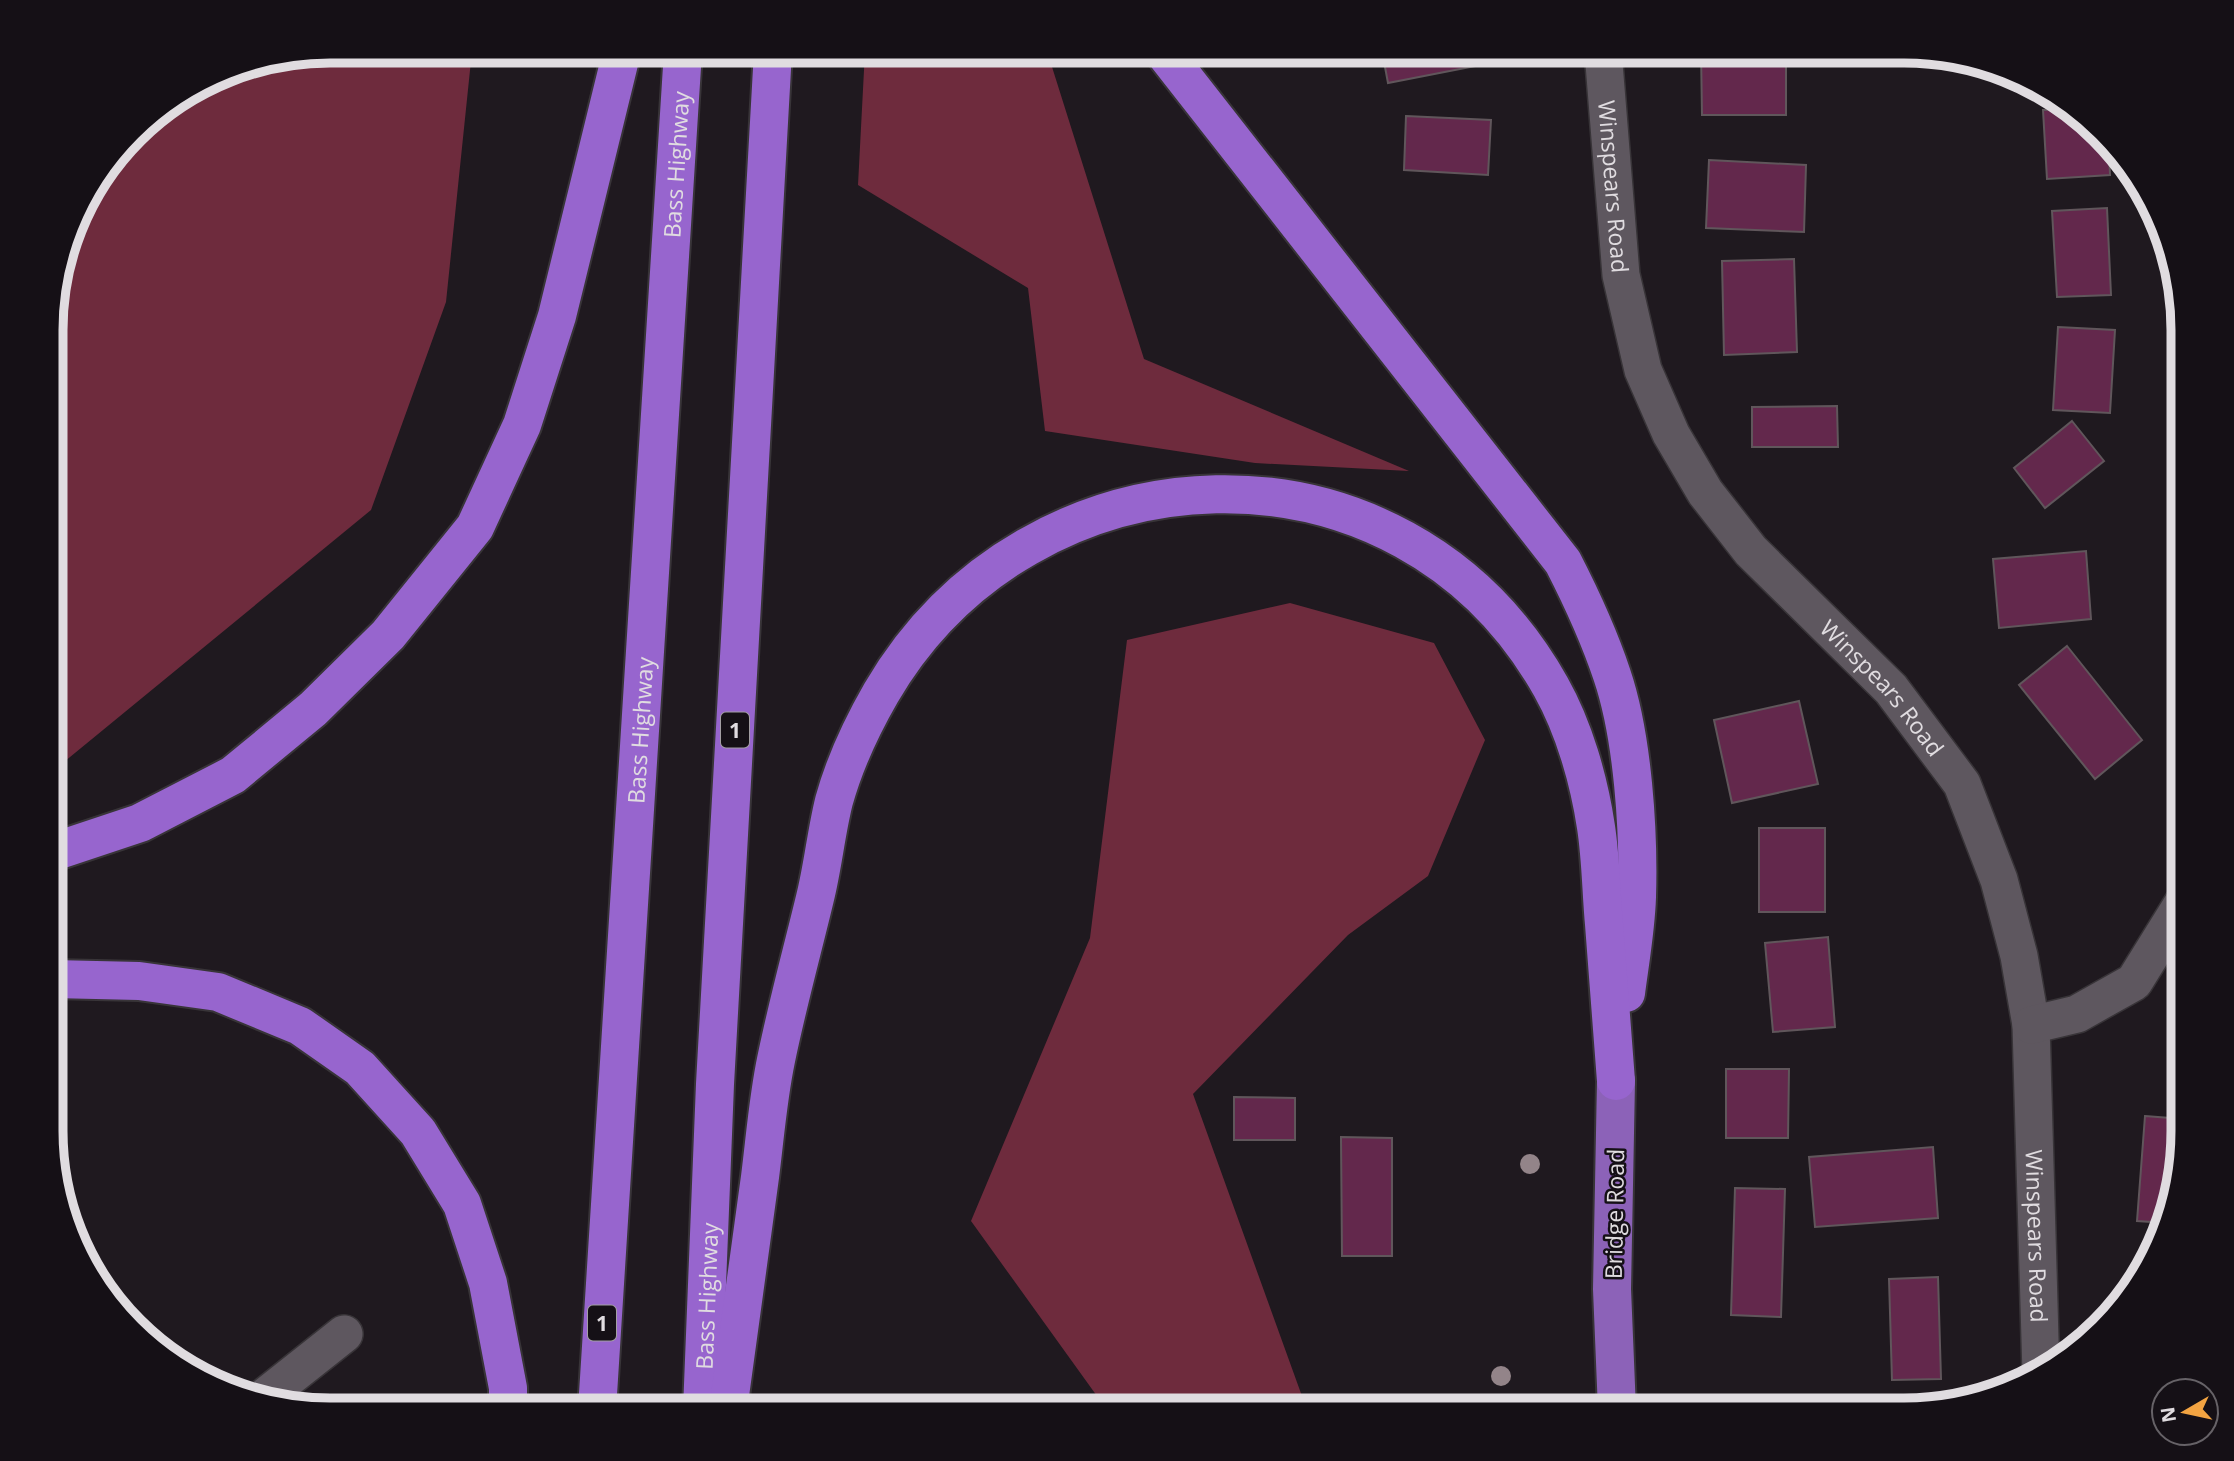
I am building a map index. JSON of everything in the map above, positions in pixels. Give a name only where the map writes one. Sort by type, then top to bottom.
[{"type":"highway","points":[[63,849],[140,823],[233,775],[313,709],[388,635],[475,527],[522,425],[557,316],[619,63]]},
{"type":"highway","name":"Bass Highway","points":[[598,1398],[682,63]]},
{"type":"highway","name":"Bass Highway","points":[[702,1398],[716,1070],[771,63]]},
{"type":"highway","points":[[1172,63],[1563,562],[1585,605],[1613,677],[1624,724],[1637,836],[1637,900],[1616,1081]]},
{"type":"highway","points":[[730,1398],[775,1063],[818,886],[835,799],[848,764],[880,694],[908,652],[941,613],[981,578],[1021,549],[1069,526],[1117,508],[1173,497],[1218,494],[1270,495],[1330,508],[1374,524],[1445,565],[1478,592],[1507,623],[1554,691],[1586,781],[1596,827],[1616,1081]]},
{"type":"highway","points":[[63,979],[139,981],[218,992],[300,1026],[360,1069],[418,1132],[462,1204],[488,1283],[508,1398]]},
{"type":"highway","name":"Bridge Road","points":[[1616,1081],[1613,1346],[1616,1398]]},
{"type":"highway","name":"Bridge Road","points":[[1607,1398],[1613,1346]]},
{"type":"street","name":"Winspears Road","points":[[1604,63],[1621,275],[1643,370],[1671,434],[1705,492],[1751,551],[1891,689],[1962,784],[1999,880],[2019,956],[2031,1026],[2041,1360]]},
{"type":"street","points":[[2031,1026],[2077,1014],[2134,982],[2171,922]]},
{"type":"street","points":[[271,1391],[344,1334]]},
{"type":"shaded area","points":[[471,63],[446,302],[371,510],[63,763],[65,295],[77,244],[99,196],[129,154],[167,118],[196,99],[244,77],[295,65]]},
{"type":"shaded area","points":[[864,63],[1051,63],[1144,359],[1409,471],[1255,463],[1045,431],[1028,288],[858,185]]},
{"type":"shaded area","points":[[1290,603],[1434,643],[1485,740],[1428,876],[1348,935],[1193,1094],[1303,1398],[1098,1398],[971,1221],[1090,938],[1127,640]]},
{"type":"building","points":[[1384,63],[1491,63],[1388,83]]},
{"type":"building","points":[[1701,63],[1786,63],[1786,115],[1702,115]]},
{"type":"building","points":[[2043,110],[2054,110],[2093,141],[2109,159],[2110,175],[2047,179]]},
{"type":"building","points":[[1406,116],[1491,120],[1488,175],[1404,170]]},
{"type":"building","points":[[1709,160],[1806,165],[1804,232],[1706,228]]},
{"type":"building","points":[[2107,208],[2111,295],[2057,297],[2052,211]]},
{"type":"building","points":[[1794,259],[1797,352],[1724,355],[1722,261]]},
{"type":"building","points":[[2058,327],[2115,330],[2110,413],[2053,410]]},
{"type":"building","points":[[1837,406],[1838,447],[1752,447],[1752,407]]},
{"type":"building","points":[[2072,421],[2104,461],[2045,508],[2014,468]]},
{"type":"building","points":[[2086,551],[2091,619],[1999,628],[1993,559]]},
{"type":"building","points":[[2067,646],[2142,740],[2095,779],[2019,685]]},
{"type":"building","points":[[1799,701],[1818,784],[1732,803],[1714,720]]},
{"type":"building","points":[[1759,828],[1825,828],[1825,912],[1759,912]]},
{"type":"building","points":[[1828,937],[1835,1027],[1773,1032],[1765,943]]},
{"type":"building","points":[[1726,1069],[1789,1069],[1788,1138],[1726,1138]]},
{"type":"building","points":[[1234,1097],[1295,1098],[1295,1140],[1234,1140]]},
{"type":"building","points":[[2145,1116],[2171,1118],[2169,1166],[2157,1217],[2155,1222],[2137,1221]]},
{"type":"building","points":[[1341,1137],[1392,1138],[1392,1256],[1342,1256]]},
{"type":"building","points":[[1933,1147],[1938,1218],[1815,1227],[1809,1157]]},
{"type":"building","points":[[1735,1188],[1785,1189],[1781,1317],[1731,1315]]},
{"type":"building","points":[[1938,1277],[1941,1379],[1892,1380],[1889,1279]]}]
